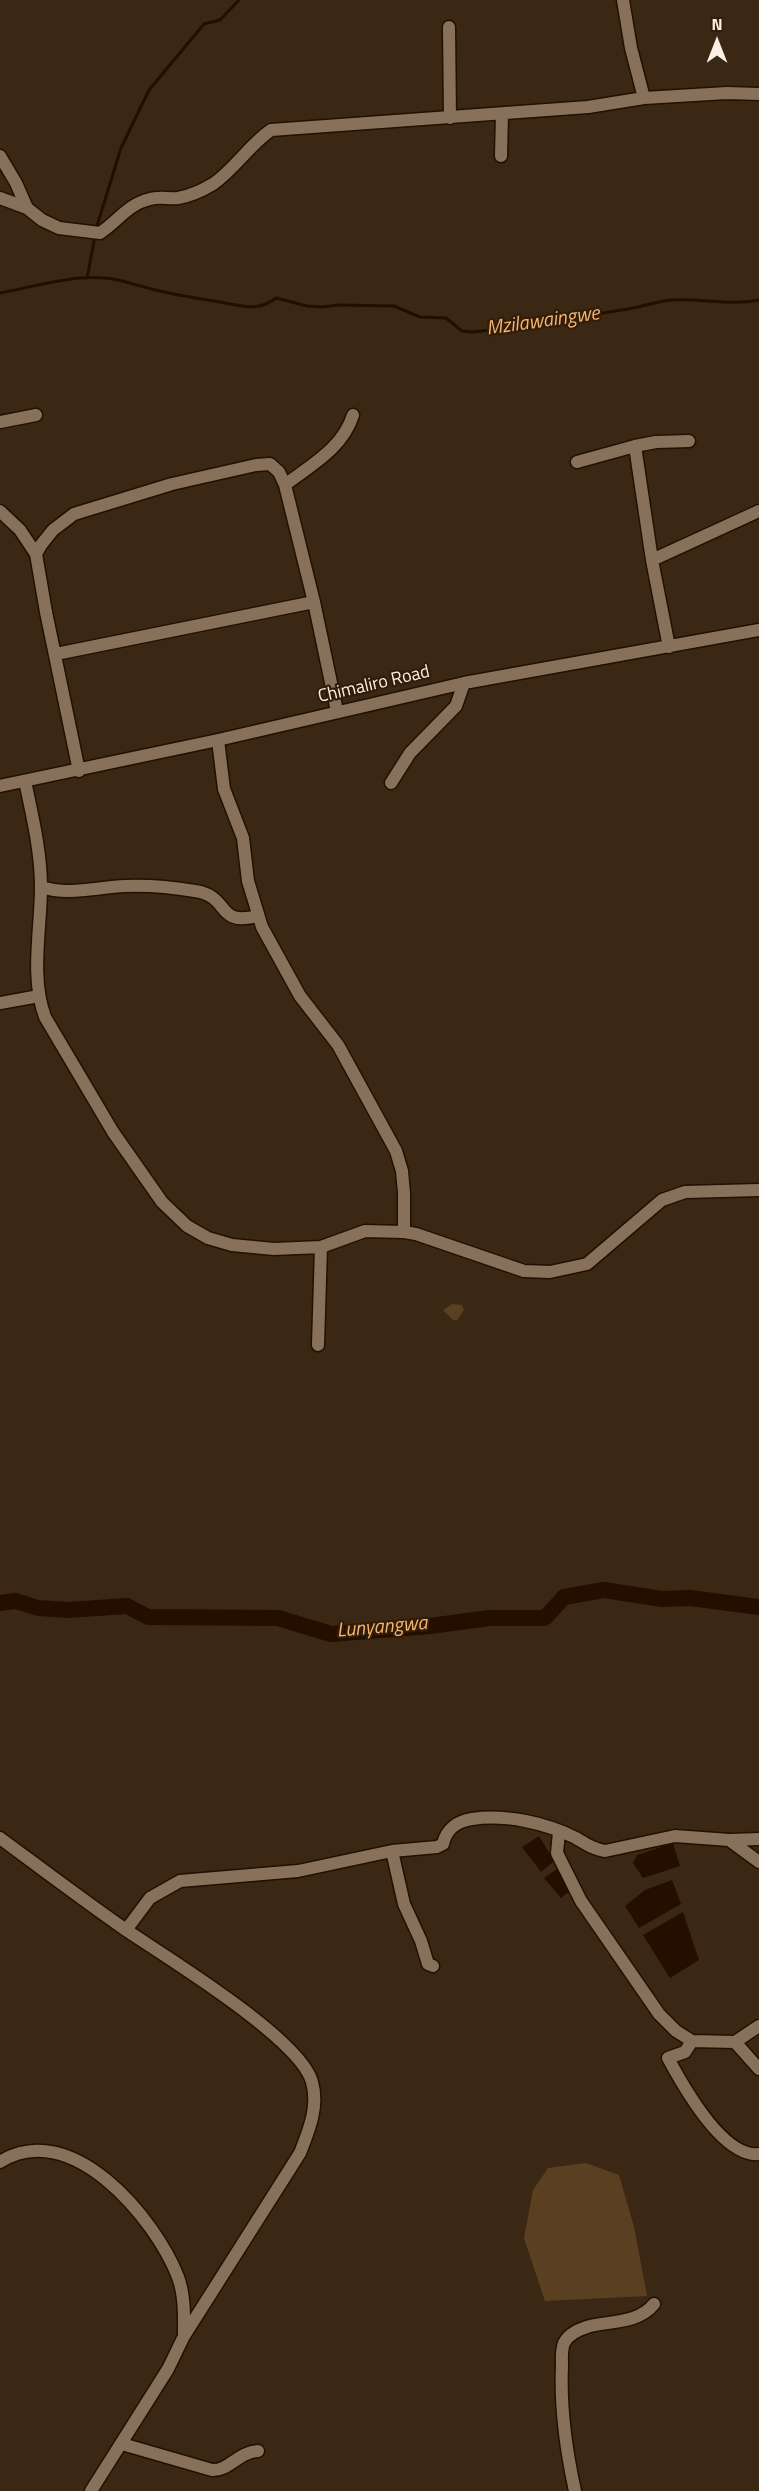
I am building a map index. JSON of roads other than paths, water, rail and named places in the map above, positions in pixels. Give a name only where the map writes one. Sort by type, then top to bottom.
[{"type":"street","points":[[623,0],[644,98]]},
{"type":"street","points":[[449,27],[450,118]]},
{"type":"street","points":[[0,198],[27,208],[42,220],[59,228],[96,233],[113,224],[124,211],[138,203],[151,198],[186,196],[212,185],[271,130],[588,107],[644,98],[727,93],[759,94]]},
{"type":"street","points":[[501,114],[501,156]]},
{"type":"street","points":[[0,156],[27,208]]},
{"type":"street","points":[[0,422],[36,415]]},
{"type":"street","points":[[285,485],[340,443],[353,415]]},
{"type":"street","points":[[577,462],[656,442],[689,441]]},
{"type":"street","points":[[635,446],[652,560],[669,647]]},
{"type":"street","points":[[36,554],[53,530],[74,514],[172,484],[256,465],[270,464],[279,472],[285,485],[314,602],[337,711]]},
{"type":"street","points":[[0,511],[20,530],[36,554],[79,771]]},
{"type":"street","points":[[652,560],[759,511]]},
{"type":"street","points":[[56,654],[314,602]]},
{"type":"street","name":"Chimaliro Road","points":[[0,786],[79,771],[464,683],[759,630]]},
{"type":"street","points":[[391,783],[410,753],[456,706],[464,683]]},
{"type":"street","points":[[218,740],[225,789],[243,838],[248,882],[264,933],[300,996],[338,1045],[396,1151],[403,1182],[406,1217],[404,1232]]},
{"type":"street","points":[[25,781],[37,843],[41,887],[39,996],[45,1017],[113,1132],[162,1202],[187,1226],[208,1238],[232,1245],[274,1249],[321,1248],[365,1231],[404,1232],[524,1270],[550,1272],[587,1264],[662,1200],[685,1192],[759,1190]]},
{"type":"street","points":[[41,887],[69,891],[148,885],[192,890],[210,894],[231,917],[243,919],[258,916]]},
{"type":"street","points":[[0,1003],[39,996]]},
{"type":"street","points":[[318,1345],[321,1248]]},
{"type":"street","points":[[126,1930],[150,1898],[180,1881],[298,1871],[392,1851],[441,1846],[445,1835],[452,1827],[465,1820],[479,1818],[519,1820],[559,1832],[585,1845],[605,1851],[675,1836],[729,1840],[759,1839]]},
{"type":"street","points":[[559,1832],[557,1853],[581,1901],[659,2014],[676,2031],[692,2041],[735,2042],[759,2026]]},
{"type":"street","points":[[0,1838],[126,1930],[209,1985],[284,2043],[305,2067],[312,2082],[312,2123],[300,2153],[184,2336],[168,2369],[91,2491]]},
{"type":"street","points":[[729,1840],[759,1862]]},
{"type":"street","points":[[392,1851],[404,1904],[421,1941],[428,1964],[433,1966]]},
{"type":"street","points":[[692,2041],[685,2052],[668,2058],[687,2092],[733,2146],[743,2153],[759,2154]]},
{"type":"street","points":[[735,2042],[759,2069]]},
{"type":"street","points":[[0,2162],[23,2152],[44,2150],[62,2153],[103,2177],[145,2220],[179,2278],[184,2300],[184,2336]]},
{"type":"street","points":[[575,2491],[568,2462],[561,2394],[562,2346],[568,2337],[579,2329],[630,2319],[649,2310],[654,2304]]},
{"type":"street","points":[[122,2444],[212,2470],[223,2468],[242,2454],[258,2451]]},
{"type":"waterway","name":"Mzilawaingwe","points":[[96,229],[121,148],[149,90],[204,24],[220,20],[239,0]]},
{"type":"waterway","name":"Mzilawaingwe","points":[[87,278],[95,236]]},
{"type":"waterway","name":"Mzilawaingwe","points":[[0,293],[65,280],[108,278],[172,294],[243,306],[263,305],[276,298],[307,306],[394,306],[420,317],[446,318],[462,331],[472,332],[501,329],[505,325],[613,312],[666,301],[748,302],[759,300]]},
{"type":"waterway","name":"Lunyangwa","points":[[0,1603],[16,1601],[38,1608],[68,1610],[127,1606],[148,1617],[278,1618],[331,1634],[430,1626],[489,1618],[545,1618],[564,1597],[604,1590],[662,1599],[690,1598],[759,1607]]}]
